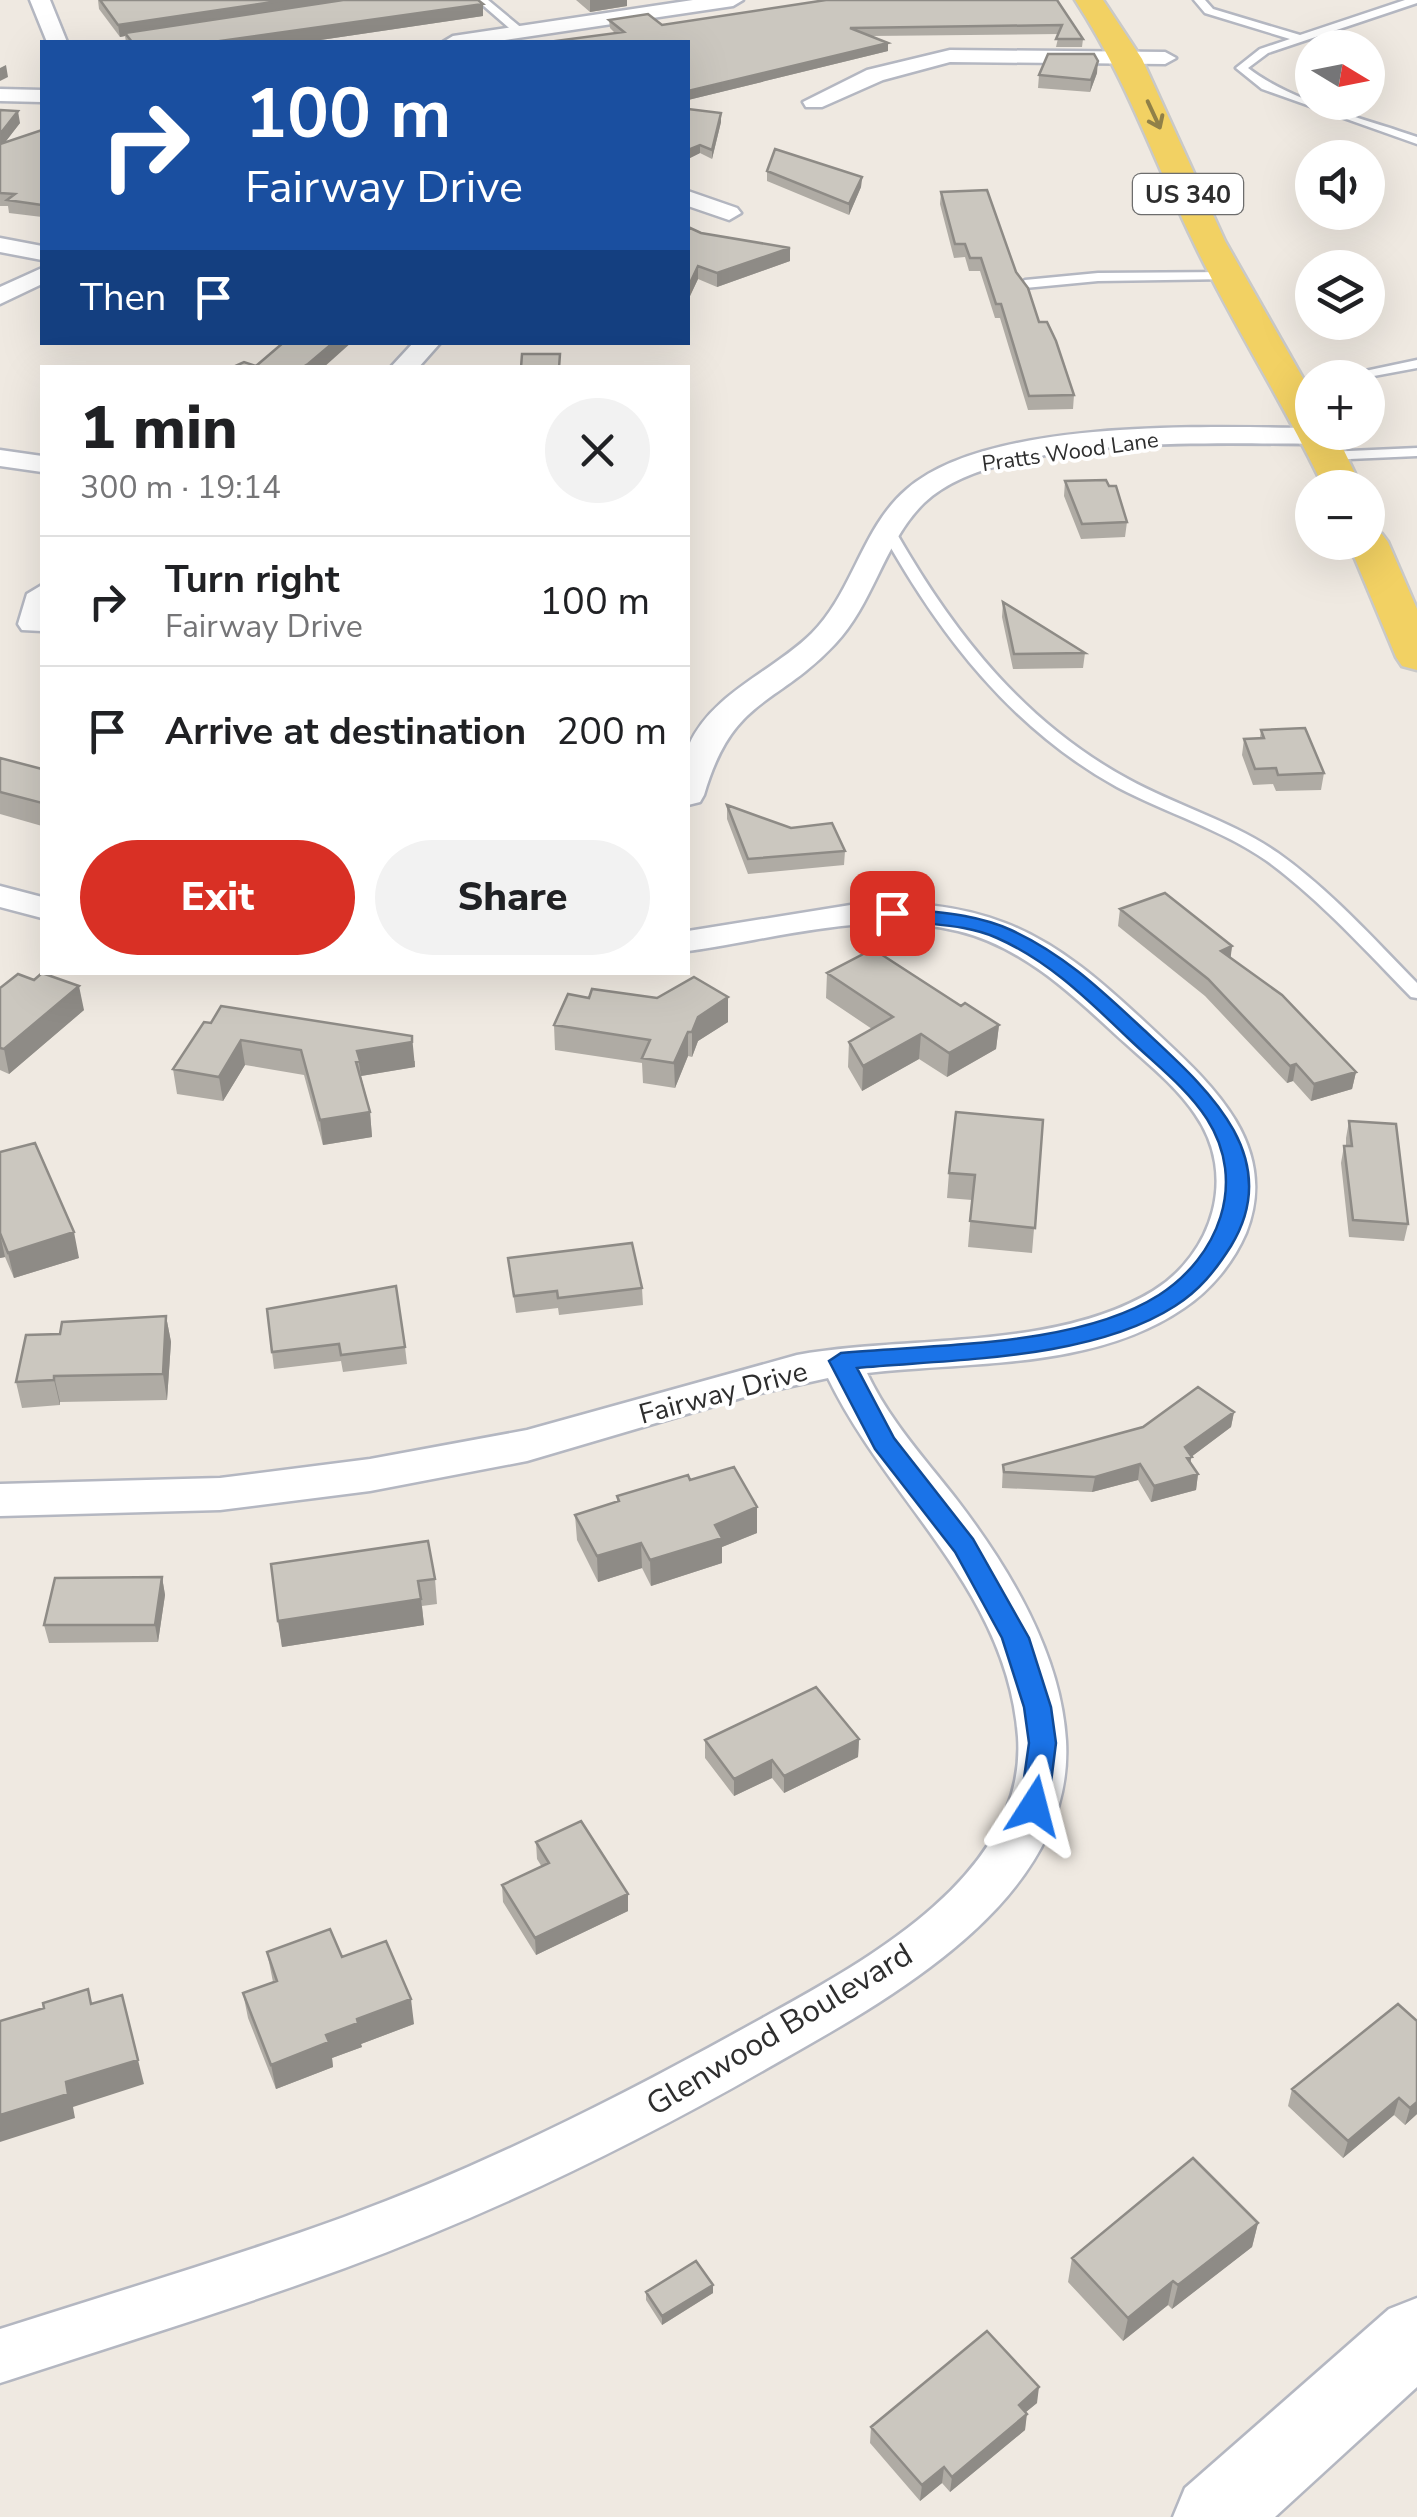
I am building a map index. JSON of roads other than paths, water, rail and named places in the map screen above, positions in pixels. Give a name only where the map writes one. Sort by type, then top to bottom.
[{"type":"main road","name":"US 340","points":[[1088,0],[1128,59],[1228,276],[1295,372]]},
{"type":"main road","points":[[1157,44],[1182,89]]},
{"type":"main road","name":"US 340","points":[[1266,278],[1295,360]]},
{"type":"main road","points":[[1376,560],[1417,657]]},
{"type":"street","points":[[40,0],[56,40]]},
{"type":"street","points":[[466,40],[684,3],[733,0]]},
{"type":"street","points":[[814,102],[875,76],[950,56],[1128,59],[1157,44]]},
{"type":"street","points":[[0,95],[40,96]]},
{"type":"street","points":[[690,199],[729,213]]},
{"type":"street","points":[[0,245],[40,253]]},
{"type":"street","points":[[0,297],[40,276]]},
{"type":"street","points":[[406,365],[426,345]]},
{"type":"street","name":"Pratts Wood Lane","points":[[690,790],[705,746],[720,723],[822,640],[842,617],[918,493],[945,475],[980,462],[1155,439],[1295,446]]},
{"type":"street","points":[[0,458],[40,464]]},
{"type":"street","points":[[33,624],[40,601]]},
{"type":"street","points":[[0,896],[40,907]]},
{"type":"street","name":"Fairway Drive","points":[[0,1500],[181,1496],[286,1488],[486,1454],[598,1426],[742,1381],[841,1361],[1004,1346],[1078,1334],[1128,1320],[1166,1302],[1202,1274],[1233,1224],[1238,1186],[1233,1153],[1219,1120],[1197,1091],[1068,970],[1003,933],[964,921],[892,913],[690,941]]},
{"type":"street","name":"Glenwood Boulevard","points":[[0,2356],[287,2263],[487,2184],[668,2098],[817,2013],[921,1945],[961,1912],[1001,1866],[1034,1806],[1043,1743],[1038,1707],[1016,1638],[984,1574],[944,1516],[884,1443],[841,1361]]},
{"type":"street","points":[[1214,2517],[1417,2335]]},
{"type":"lane","points":[[482,0],[520,32]]},
{"type":"lane","points":[[1199,0],[1209,11],[1295,37]]},
{"type":"lane","points":[[1326,30],[1408,1]]},
{"type":"lane","points":[[1295,41],[1248,59],[1241,68],[1266,87],[1295,97]]},
{"type":"lane","points":[[1358,120],[1417,141]]},
{"type":"lane","points":[[1025,284],[1098,277],[1228,276]]},
{"type":"lane","points":[[1385,370],[1417,364]]},
{"type":"lane","points":[[1379,450],[1417,452]]},
{"type":"lane","points":[[890,534],[919,588],[965,656],[1041,726],[1116,780],[1244,839],[1274,858],[1417,993]]}]
